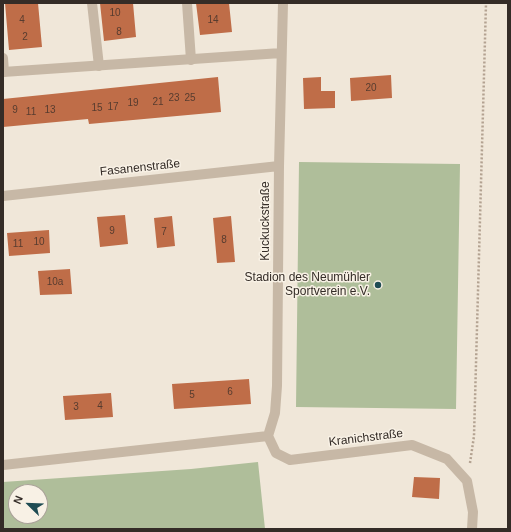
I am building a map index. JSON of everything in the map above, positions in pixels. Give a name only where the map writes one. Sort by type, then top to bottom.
[{"type":"street","points":[[92,3],[99,66]]},
{"type":"street","points":[[187,3],[190,60]]},
{"type":"street","name":"Kuckuckstraße","points":[[268,436],[275,413],[277,386],[279,166],[283,3]]},
{"type":"street","points":[[3,58],[4,72],[281,53]]},
{"type":"street","name":"Fasanenstraße","points":[[3,196],[279,166]]},
{"type":"street","points":[[3,465],[268,436]]},
{"type":"street","name":"Kranichstraße","points":[[268,436],[276,453],[290,460],[412,445],[447,459],[467,481]]},
{"type":"street","points":[[467,481],[473,512],[472,529]]},
{"type":"path","points":[[467,481],[474,436],[486,3]]},
{"type":"green space","name":"Stadion des Neumühler Sportverein e.V.","points":[[299,162],[460,164],[456,409],[296,407]]},
{"type":"green space","points":[[258,462],[265,529],[3,529],[3,482],[191,469]]},
{"type":"building","points":[[5,3],[38,3],[42,47],[9,50]]},
{"type":"building","points":[[100,3],[133,3],[136,37],[104,41]]},
{"type":"building","points":[[196,3],[229,3],[232,32],[200,35]]},
{"type":"building","points":[[391,75],[392,98],[351,101],[350,78]]},
{"type":"building","points":[[218,77],[221,112],[89,124],[88,119],[3,127],[3,99]]},
{"type":"building","points":[[321,77],[321,91],[335,91],[335,108],[304,109],[303,78]]},
{"type":"building","points":[[125,215],[128,244],[100,247],[97,217]]},
{"type":"building","points":[[172,216],[175,246],[157,248],[154,218]]},
{"type":"building","points":[[231,216],[235,262],[217,263],[213,218]]},
{"type":"building","points":[[49,230],[50,253],[9,256],[7,233]]},
{"type":"building","points":[[70,269],[72,294],[40,295],[38,271]]},
{"type":"building","points":[[249,379],[251,404],[174,409],[172,384]]},
{"type":"building","points":[[111,393],[113,417],[65,420],[63,396]]},
{"type":"building","points":[[414,477],[440,478],[439,499],[412,497]]},
{"type":"place","name":"Stadion des Neumühler Sportverein e.V.","points":[[378,285]]}]
